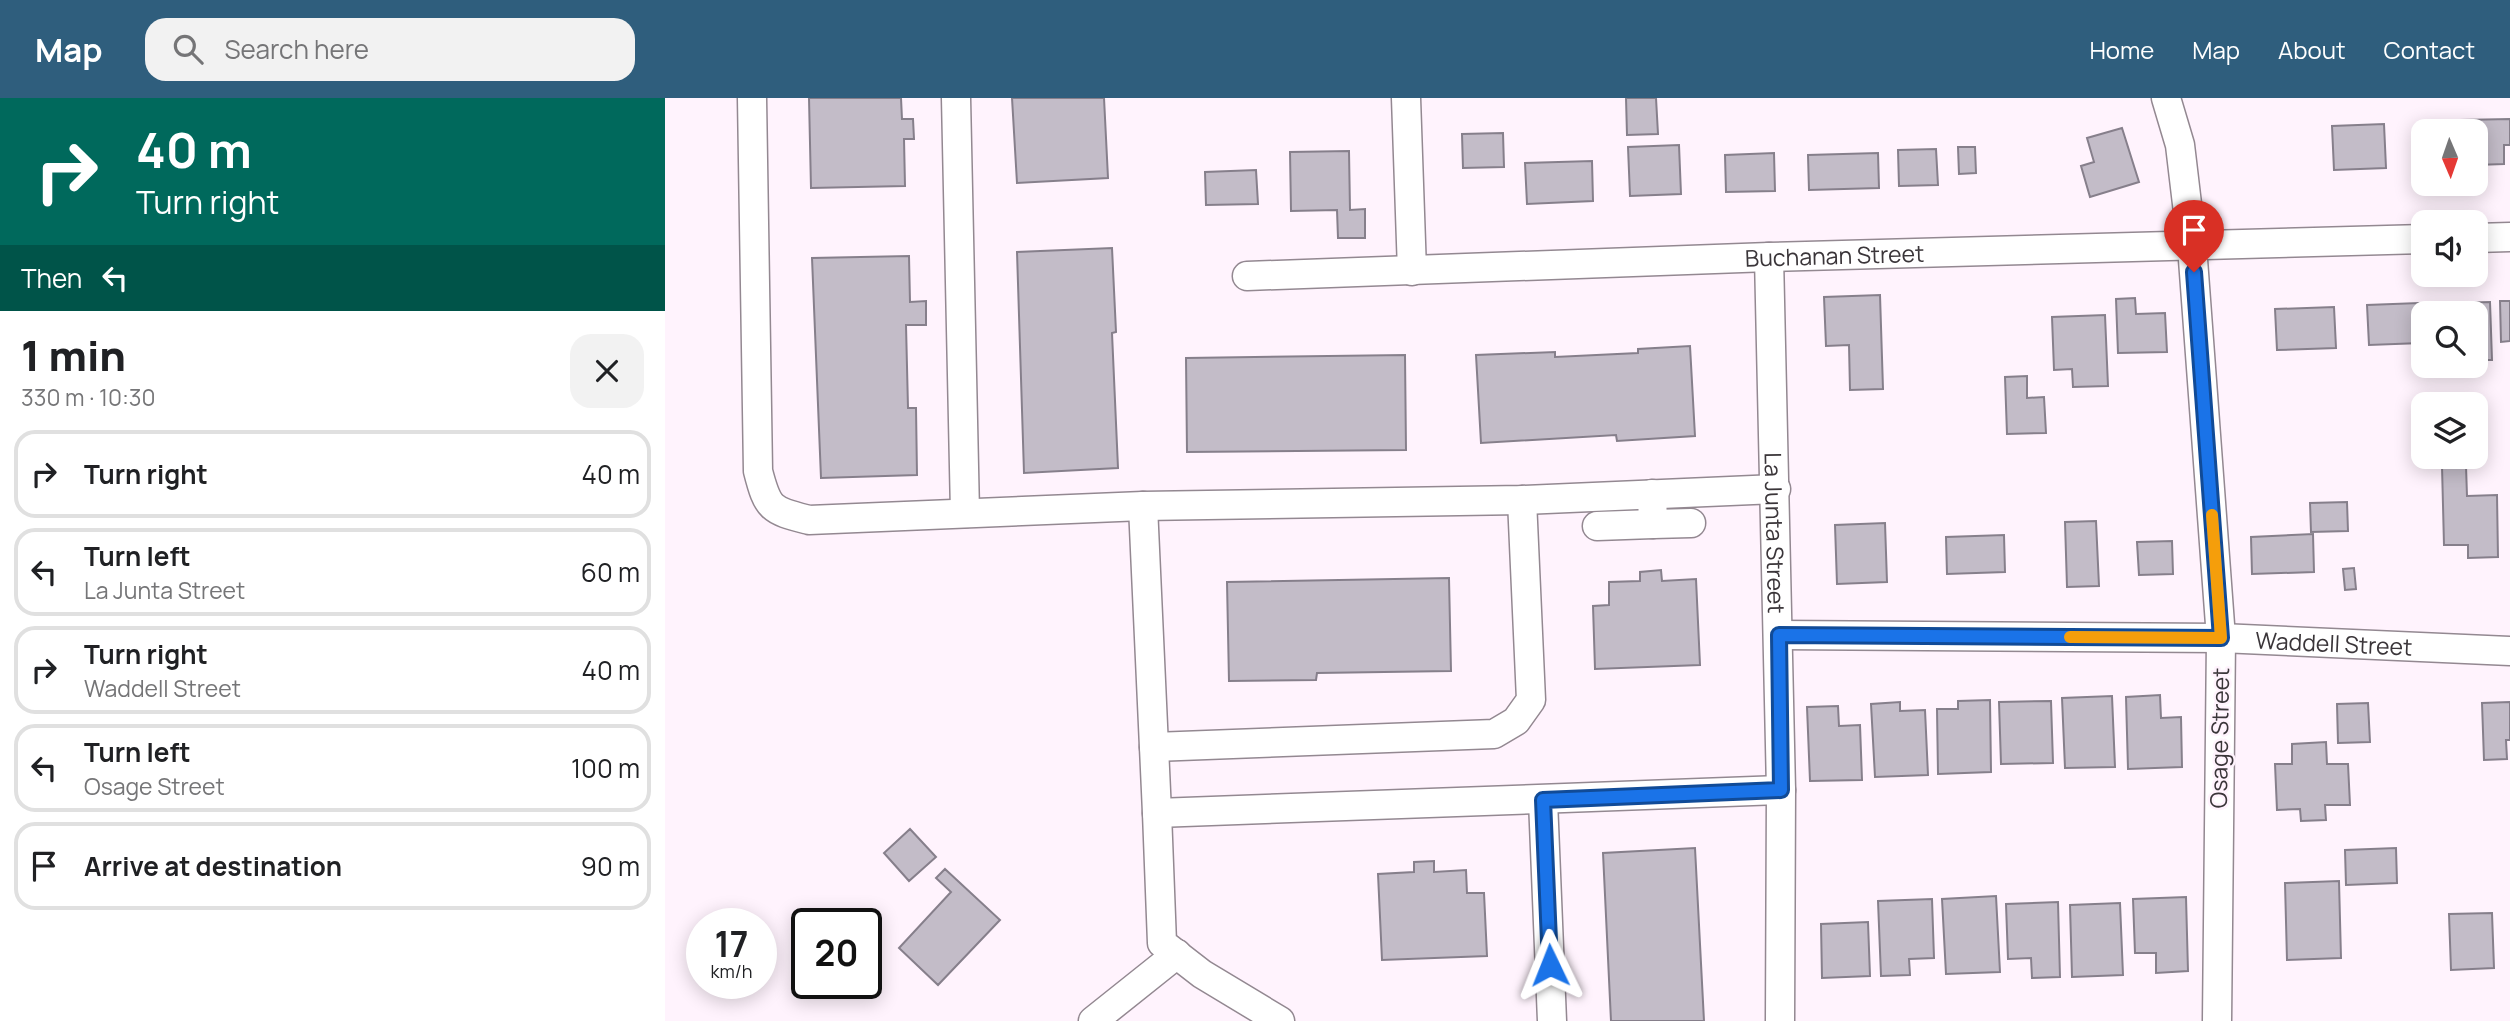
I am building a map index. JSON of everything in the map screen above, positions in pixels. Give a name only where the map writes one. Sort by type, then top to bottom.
[{"type":"street","points":[[752,98],[758,471],[764,495],[778,512],[809,520],[1143,506],[1523,500],[1776,489]]},
{"type":"street","points":[[956,98],[965,513]]},
{"type":"street","points":[[1406,98],[1412,271]]},
{"type":"street","name":"Osage Street","points":[[2166,98],[2180,145],[2192,246],[2221,638],[2217,1021]]},
{"type":"street","points":[[2488,238],[2510,237]]},
{"type":"street","name":"Buchanan Street","points":[[1247,275],[2411,239]]},
{"type":"street","name":"La Junta Street","points":[[1769,257],[1779,635],[1780,1021]]},
{"type":"street","points":[[1652,495],[1654,524]]},
{"type":"street","points":[[1154,747],[1494,734],[1516,721],[1531,700],[1523,500]]},
{"type":"street","points":[[1143,506],[1162,943],[1202,974],[1280,1021]]},
{"type":"street","points":[[1597,526],[1691,523]]},
{"type":"street","name":"Waddell Street","points":[[1779,635],[2221,638],[2510,651]]},
{"type":"street","points":[[1157,813],[1781,790]]},
{"type":"street","points":[[1543,800],[1552,1021]]},
{"type":"street","points":[[1093,1021],[1177,954]]},
{"type":"building","points":[[809,98],[901,98],[902,119],[913,119],[914,139],[904,139],[905,186],[811,188]]},
{"type":"building","points":[[1012,98],[1104,98],[1108,178],[1017,183]]},
{"type":"building","points":[[1626,98],[1656,98],[1658,134],[1627,135]]},
{"type":"building","points":[[2489,119],[2510,119],[2510,145],[2504,145],[2504,164],[2489,165]]},
{"type":"building","points":[[2384,124],[2386,168],[2334,170],[2332,126]]},
{"type":"building","points":[[2122,128],[2139,182],[2090,197],[2081,166],[2094,162],[2087,138]]},
{"type":"building","points":[[1503,133],[1504,167],[1463,168],[1462,134]]},
{"type":"building","points":[[1679,145],[1681,194],[1630,196],[1628,147]]},
{"type":"building","points":[[1958,147],[1975,147],[1976,173],[1959,174]]},
{"type":"building","points":[[1936,149],[1938,185],[1899,186],[1898,150]]},
{"type":"building","points":[[1349,151],[1350,210],[1365,209],[1365,238],[1338,238],[1337,210],[1291,211],[1290,152]]},
{"type":"building","points":[[1774,153],[1775,191],[1726,192],[1725,155]]},
{"type":"building","points":[[1878,153],[1879,188],[1809,190],[1808,155]]},
{"type":"building","points":[[1592,161],[1593,201],[1527,204],[1525,163]]},
{"type":"building","points":[[1256,170],[1258,204],[1206,205],[1205,172]]},
{"type":"building","points":[[1112,248],[1116,332],[1112,333],[1118,468],[1024,473],[1017,252]]},
{"type":"building","points":[[909,256],[910,302],[926,301],[926,325],[906,325],[908,408],[916,408],[917,475],[821,478],[812,258]]},
{"type":"building","points":[[1880,295],[1883,389],[1850,390],[1849,345],[1826,346],[1824,297]]},
{"type":"building","points":[[2135,298],[2136,314],[2165,313],[2167,352],[2118,353],[2116,299]]},
{"type":"building","points":[[2500,301],[2510,301],[2510,341],[2501,342]]},
{"type":"building","points":[[2490,302],[2492,360],[2488,360]]},
{"type":"building","points":[[2411,303],[2411,343],[2369,345],[2367,305]]},
{"type":"building","points":[[2334,307],[2336,348],[2277,350],[2275,309]]},
{"type":"building","points":[[2105,315],[2108,386],[2073,387],[2072,369],[2054,370],[2052,317]]},
{"type":"building","points":[[1690,346],[1695,436],[1617,441],[1616,435],[1481,443],[1476,355],[1555,352],[1555,357],[1638,353],[1638,349]]},
{"type":"building","points":[[1405,355],[1406,450],[1187,452],[1186,358]]},
{"type":"building","points":[[2027,376],[2027,398],[2044,397],[2046,433],[2007,434],[2005,377]]},
{"type":"building","points":[[2442,469],[2466,469],[2467,496],[2497,495],[2498,557],[2468,558],[2468,545],[2444,545]]},
{"type":"building","points":[[2347,502],[2348,531],[2311,532],[2310,503]]},
{"type":"building","points":[[2096,521],[2099,586],[2067,587],[2065,522]]},
{"type":"building","points":[[1885,523],[1887,582],[1837,584],[1835,525]]},
{"type":"building","points":[[2313,534],[2314,572],[2252,574],[2251,537]]},
{"type":"building","points":[[2004,535],[2005,572],[1947,574],[1946,537]]},
{"type":"building","points":[[2172,541],[2173,574],[2139,575],[2137,542]]},
{"type":"building","points":[[2354,568],[2356,589],[2345,590],[2343,569]]},
{"type":"building","points":[[1661,570],[1662,581],[1696,579],[1700,665],[1595,669],[1593,606],[1609,605],[1609,582],[1640,581],[1640,572]]},
{"type":"building","points":[[1449,578],[1451,671],[1317,673],[1316,680],[1229,681],[1227,582]]},
{"type":"building","points":[[2160,695],[2161,718],[2181,717],[2182,767],[2128,769],[2126,697]]},
{"type":"building","points":[[2112,696],[2115,767],[2065,768],[2062,698]]},
{"type":"building","points":[[1990,700],[1991,772],[1938,774],[1937,709],[1958,709],[1958,701]]},
{"type":"building","points":[[2051,701],[2053,763],[2001,764],[1999,702]]},
{"type":"building","points":[[1900,702],[1900,711],[1925,710],[1928,775],[1875,777],[1871,704]]},
{"type":"building","points":[[2510,702],[2507,759],[2484,760],[2482,703]]},
{"type":"building","points":[[2368,703],[2370,742],[2338,743],[2337,704]]},
{"type":"building","points":[[1838,706],[1839,726],[1860,725],[1862,780],[1810,781],[1807,707]]},
{"type":"building","points":[[2326,742],[2327,764],[2348,764],[2350,805],[2325,805],[2326,820],[2301,821],[2300,809],[2277,810],[2275,764],[2292,764],[2292,744]]},
{"type":"building","points":[[910,829],[936,857],[909,881],[884,853]]},
{"type":"building","points":[[1695,848],[1704,1021],[1611,1021],[1603,853]]},
{"type":"building","points":[[2396,848],[2397,883],[2346,885],[2345,850]]},
{"type":"building","points":[[1434,861],[1434,872],[1466,870],[1467,893],[1484,893],[1487,956],[1382,960],[1378,874],[1414,872],[1414,862]]},
{"type":"building","points":[[945,869],[1000,920],[938,985],[899,948],[951,892],[936,878]]},
{"type":"building","points":[[2339,881],[2341,958],[2287,960],[2285,883]]},
{"type":"building","points":[[1996,896],[2000,972],[1946,974],[1942,899]]},
{"type":"building","points":[[2186,897],[2188,971],[2156,973],[2156,953],[2135,953],[2133,899]]},
{"type":"building","points":[[1932,899],[1934,958],[1909,959],[1910,975],[1881,976],[1878,901]]},
{"type":"building","points":[[2058,902],[2060,977],[2032,978],[2031,958],[2008,959],[2006,904]]},
{"type":"building","points":[[2120,903],[2123,975],[2072,977],[2070,905]]},
{"type":"building","points":[[2492,913],[2494,968],[2451,970],[2449,914]]},
{"type":"building","points":[[1868,922],[1870,976],[1822,978],[1821,924]]},
{"type":"slow traffic","points":[[2070,637],[2221,638],[2212,515]]},
{"type":"route","points":[[1550,965],[1543,800],[1781,790],[1779,635],[2221,638],[2194,272]]}]
